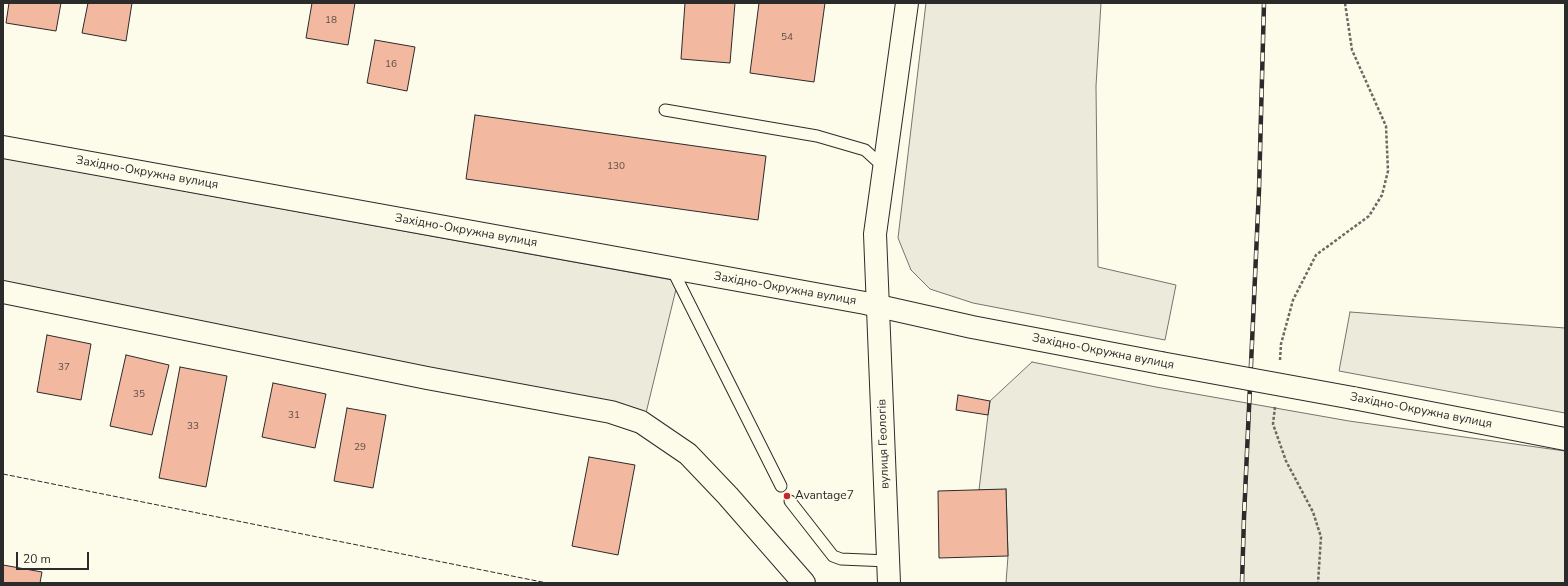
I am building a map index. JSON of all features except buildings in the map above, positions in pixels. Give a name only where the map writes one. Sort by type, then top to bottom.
[{"type":"main road","name":"вулиця Геологів","points":[[889,583],[875,234],[907,3]]},
{"type":"main road","name":"Західно-Окружна вулиця","points":[[3,147],[878,306],[972,327],[1565,439]]},
{"type":"main road","points":[[3,292],[427,378],[611,412],[641,422],[688,454],[728,496],[804,583]]},
{"type":"lane","points":[[665,110],[817,136],[865,150],[885,165]]},
{"type":"lane","points":[[672,268],[781,486]]},
{"type":"lane","points":[[790,501],[833,556],[841,559],[888,561]]},
{"type":"path","points":[[1279,365],[1281,344],[1293,300],[1316,255],[1369,216],[1382,195],[1388,171],[1386,126],[1352,50],[1345,3]]},
{"type":"path","points":[[1276,402],[1273,424],[1286,461],[1313,512],[1321,537],[1318,583]]},
{"type":"shaded area","points":[[926,3],[1101,3],[1096,86],[1098,267],[1176,285],[1165,340],[973,303],[930,289],[911,270],[898,238]]},
{"type":"shaded area","points":[[3,158],[678,281],[646,413],[3,281]]},
{"type":"shaded area","points":[[1350,312],[1565,328],[1565,413],[1339,371]]},
{"type":"shaded area","points":[[1032,362],[1156,387],[1349,421],[1565,451],[1565,583],[1006,583],[1008,556],[1006,490],[979,490],[990,401]]},
{"type":"railway","points":[[1242,583],[1259,190],[1264,3]]},
{"type":"fence","points":[[3,474],[547,583]]},
{"type":"place","name":"Avantage7","points":[[787,496]]}]
